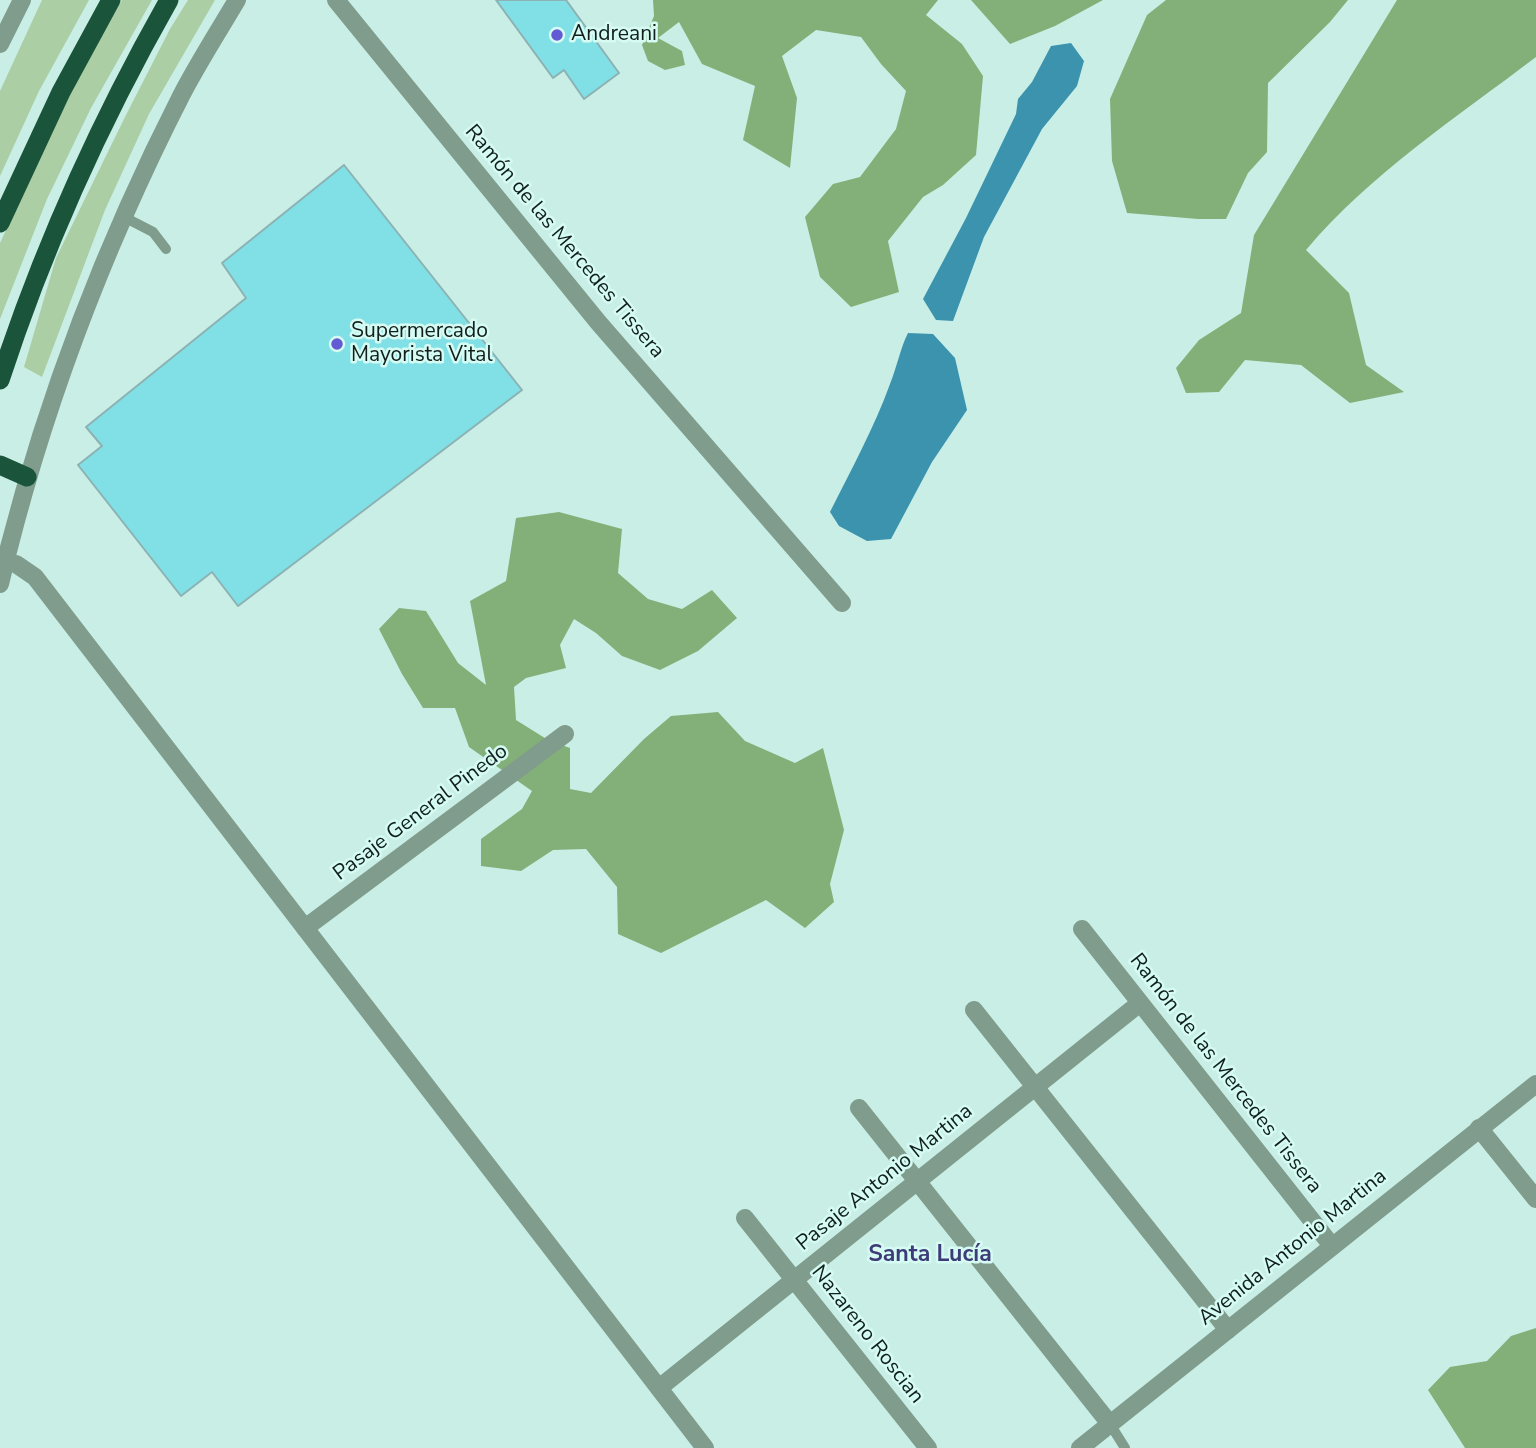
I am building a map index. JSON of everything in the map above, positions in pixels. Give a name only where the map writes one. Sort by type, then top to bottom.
[{"type":"highway","points":[[0,223],[61,93],[111,0]]},
{"type":"highway","points":[[0,380],[60,220],[124,84],[169,0]]},
{"type":"highway","points":[[0,465],[27,477]]},
{"type":"street","points":[[0,44],[22,0]]},
{"type":"street","points":[[0,584],[27,477],[87,302],[181,95],[237,0]]},
{"type":"street","name":"Ramón de las Mercedes Tissera","points":[[336,0],[598,322],[842,603]]},
{"type":"street","points":[[6,561],[16,564],[35,577],[705,1448]]},
{"type":"street","name":"Pasaje General Pinedo","points":[[305,928],[565,734]]},
{"type":"street","name":"Ramón de las Mercedes Tissera","points":[[1082,929],[1332,1246]]},
{"type":"street","name":"Pasaje Antonio Martina","points":[[659,1388],[1140,1003]]},
{"type":"street","points":[[974,1010],[1228,1330]]},
{"type":"street","name":"Avenida Antonio Martina","points":[[1080,1448],[1536,1084]]},
{"type":"street","points":[[859,1108],[1110,1424]]},
{"type":"street","points":[[1479,1128],[1536,1199]]},
{"type":"street","name":"Nazareno Roscian","points":[[745,1218],[928,1448]]},
{"type":"lane","points":[[124,217],[153,232],[166,249]]},
{"type":"lane","points":[[1110,1424],[1125,1448]]},
{"type":"green space","points":[[42,0],[89,0],[39,91],[0,176],[0,91]]},
{"type":"green space","points":[[122,0],[152,0],[91,108],[47,199],[0,319],[0,243],[70,92]]},
{"type":"green space","points":[[188,0],[215,0],[149,114],[105,210],[42,377],[24,367],[56,258],[170,29]]},
{"type":"green space","points":[[653,0],[938,0],[926,15],[962,44],[983,76],[976,155],[943,185],[923,197],[888,241],[899,292],[851,307],[820,277],[805,217],[833,184],[860,177],[896,129],[906,91],[861,37],[816,30],[782,56],[797,98],[790,168],[743,140],[755,86],[702,64],[679,22],[658,38],[682,51],[685,65],[665,70],[648,61],[642,45],[654,16]]},
{"type":"green space","points":[[971,0],[1103,0],[1055,26],[1010,44]]},
{"type":"green space","points":[[1166,0],[1348,0],[1330,22],[1268,83],[1267,152],[1248,173],[1226,219],[1127,213],[1112,161],[1110,99],[1147,15]]},
{"type":"green space","points":[[1397,0],[1536,0],[1536,57],[1386,171],[1331,222],[1306,250],[1349,293],[1366,365],[1404,392],[1350,403],[1301,365],[1245,360],[1219,392],[1186,393],[1176,368],[1199,340],[1241,313],[1254,235]]},
{"type":"green space","points":[[559,512],[622,529],[618,573],[648,599],[682,609],[712,590],[737,618],[698,651],[660,670],[622,656],[596,633],[574,619],[560,645],[566,668],[526,678],[514,687],[516,720],[548,740],[570,748],[570,789],[591,793],[644,739],[671,716],[718,712],[745,741],[795,763],[823,748],[844,830],[830,884],[834,902],[805,928],[766,900],[661,953],[618,934],[617,887],[586,849],[553,850],[521,871],[481,866],[481,839],[522,809],[532,791],[469,747],[455,708],[423,708],[379,629],[399,608],[426,611],[458,663],[486,685],[470,601],[506,581],[516,518]]},
{"type":"green space","points":[[1536,1328],[1536,1448],[1465,1448],[1428,1390],[1450,1367],[1487,1361],[1511,1336]]},
{"type":"water","points":[[1071,43],[1084,61],[1077,86],[1042,129],[984,237],[953,321],[936,320],[923,299],[1016,114],[1018,99],[1032,82],[1051,46]]},
{"type":"water","points":[[908,333],[933,334],[955,358],[967,410],[932,462],[891,539],[867,541],[839,526],[830,512],[877,417]]},
{"type":"building","name":"Andreani","points":[[496,0],[566,0],[619,73],[584,99],[564,70],[553,78]]},
{"type":"building","name":"Supermercado Mayorista Vital","points":[[344,165],[522,390],[238,606],[212,572],[181,596],[78,465],[102,446],[86,427],[246,298],[222,263]]},
{"type":"place","name":"Andreani","points":[[557,35]]},
{"type":"place","name":"Supermercado Mayorista Vital","points":[[337,344]]},
{"type":"district","name":"Santa Lucía","points":[[930,1255]]}]
